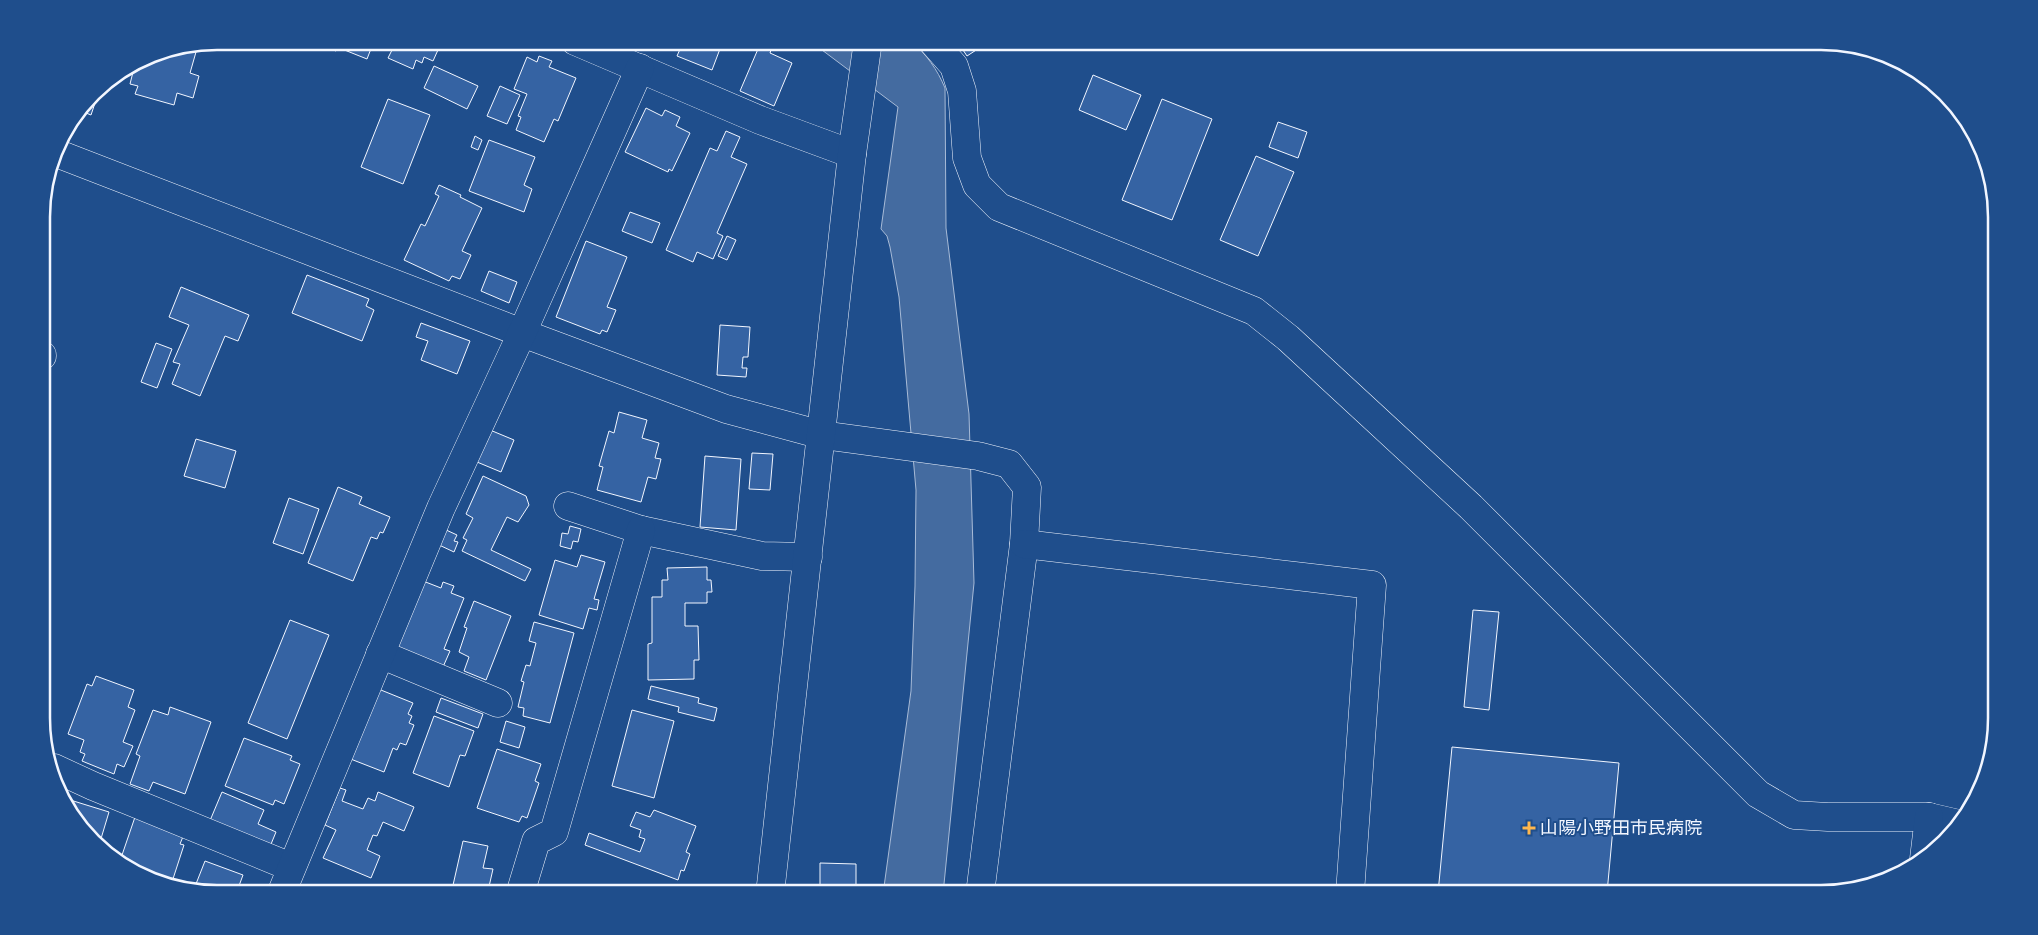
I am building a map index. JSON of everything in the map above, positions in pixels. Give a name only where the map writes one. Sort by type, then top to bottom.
[{"type":"street","points":[[597,50],[760,120],[852,154]]},
{"type":"street","points":[[771,885],[852,154],[867,50]]},
{"type":"street","points":[[940,50],[954,66],[962,91],[967,158],[977,185],[999,207],[1254,311],[1288,338],[1471,507],[1758,794],[1794,815],[1929,817],[1951,822]]},
{"type":"street","points":[[284,885],[441,508],[522,333],[640,68]]},
{"type":"street","points":[[62,155],[522,333],[726,409],[822,435],[978,456],[1009,464],[1027,487],[1024,544],[981,885]]},
{"type":"street","points":[[568,506],[641,530],[762,556],[808,557]]},
{"type":"street","points":[[523,885],[536,841],[554,832],[641,530]]},
{"type":"street","points":[[1024,544],[1372,585],[1351,885]]},
{"type":"street","points":[[380,654],[498,703]]},
{"type":"street","points":[[59,770],[291,867]]},
{"type":"street","points":[[1925,848],[1929,817]]},
{"type":"water","points":[[822,50],[920,50],[939,75],[945,88],[946,228],[969,414],[974,583],[944,885],[884,885],[911,691],[915,586],[916,490],[899,297],[890,247],[887,236],[881,229],[898,107]]},
{"type":"building","points":[[344,50],[370,50],[367,59]]},
{"type":"building","points":[[392,50],[438,50],[433,61],[424,57],[422,63],[416,60],[413,69],[388,58]]},
{"type":"building","points":[[680,50],[720,50],[712,70],[677,56]]},
{"type":"building","points":[[758,50],[771,50],[770,53],[792,63],[774,106],[740,91]]},
{"type":"building","points":[[963,50],[976,50],[967,56]]},
{"type":"building","points":[[196,51],[190,73],[199,76],[193,98],[177,93],[174,105],[135,94],[138,86],[130,84],[133,72],[143,67],[163,59]]},
{"type":"building","points":[[539,56],[552,61],[549,67],[576,78],[558,121],[554,119],[544,142],[516,130],[521,117],[518,116],[527,94],[514,89],[527,57],[537,62]]},
{"type":"building","points":[[434,66],[478,86],[467,109],[424,88]]},
{"type":"building","points":[[1093,75],[1141,95],[1126,130],[1079,110]]},
{"type":"building","points":[[500,86],[520,95],[507,124],[487,116]]},
{"type":"building","points":[[388,99],[430,115],[403,184],[361,167]]},
{"type":"building","points":[[1162,99],[1212,119],[1172,220],[1122,200]]},
{"type":"building","points":[[95,103],[91,115],[86,113]]},
{"type":"building","points":[[646,108],[662,116],[665,110],[680,117],[676,126],[690,133],[672,171],[669,169],[668,172],[625,152]]},
{"type":"building","points":[[1278,122],[1307,132],[1298,158],[1269,147]]},
{"type":"building","points":[[726,131],[740,137],[731,157],[747,164],[717,233],[723,236],[713,259],[697,252],[693,262],[666,250],[710,148],[717,151]]},
{"type":"building","points":[[475,136],[482,140],[478,150],[471,147]]},
{"type":"building","points":[[489,140],[535,157],[524,185],[532,189],[524,212],[469,191]]},
{"type":"building","points":[[1256,156],[1294,172],[1258,256],[1220,240]]},
{"type":"building","points":[[439,185],[461,195],[460,197],[482,208],[462,251],[471,255],[460,279],[452,276],[449,281],[404,260],[421,224],[425,226],[439,196],[435,194]]},
{"type":"building","points":[[630,212],[660,223],[652,243],[622,231]]},
{"type":"building","points":[[727,236],[736,240],[727,260],[718,256]]},
{"type":"building","points":[[586,241],[627,257],[607,307],[616,310],[607,332],[602,330],[600,334],[556,317]]},
{"type":"building","points":[[489,271],[517,282],[509,303],[481,291]]},
{"type":"building","points":[[307,275],[369,299],[366,306],[374,310],[362,341],[292,313]]},
{"type":"building","points":[[181,287],[249,315],[238,341],[225,336],[200,396],[172,384],[180,364],[173,362],[189,325],[169,317]]},
{"type":"building","points":[[421,323],[470,341],[457,374],[421,360],[428,341],[416,337]]},
{"type":"building","points":[[720,325],[750,327],[748,357],[743,357],[742,368],[747,368],[746,377],[717,375]]},
{"type":"building","points":[[156,343],[172,349],[157,388],[141,382]]},
{"type":"building","points":[[619,412],[647,420],[642,438],[659,443],[655,458],[661,459],[656,479],[648,477],[641,502],[597,490],[603,467],[599,466],[609,431],[614,433]]},
{"type":"building","points":[[490,430],[514,440],[501,472],[477,462]]},
{"type":"building","points":[[196,439],[236,451],[225,488],[184,476]]},
{"type":"building","points":[[752,453],[773,454],[770,490],[749,489]]},
{"type":"building","points":[[705,456],[741,459],[736,530],[700,527]]},
{"type":"building","points":[[483,476],[526,496],[529,505],[518,522],[507,517],[491,550],[531,569],[525,581],[462,551],[467,540],[463,538],[473,518],[466,514]]},
{"type":"building","points":[[338,487],[362,497],[359,504],[390,517],[383,533],[380,532],[377,539],[371,537],[353,581],[308,563]]},
{"type":"building","points":[[289,498],[319,509],[303,554],[273,543]]},
{"type":"building","points":[[570,526],[581,529],[578,542],[573,541],[571,549],[560,546],[562,533],[568,534]]},
{"type":"building","points":[[444,529],[457,535],[454,541],[458,542],[454,552],[437,544]]},
{"type":"building","points":[[581,555],[605,562],[594,599],[599,600],[597,610],[589,608],[583,629],[539,615],[555,560],[577,567]]},
{"type":"building","points":[[707,567],[707,580],[711,580],[712,592],[707,592],[707,603],[685,603],[685,626],[698,626],[699,660],[694,660],[694,679],[648,680],[648,644],[652,643],[652,597],[662,597],[662,580],[668,580],[667,568]]},
{"type":"building","points":[[423,581],[441,588],[443,582],[454,586],[451,593],[464,598],[444,649],[450,651],[443,667],[397,649]]},
{"type":"building","points":[[474,601],[511,616],[486,680],[464,671],[469,657],[459,652],[467,628],[464,627]]},
{"type":"building","points":[[1473,610],[1499,612],[1489,710],[1464,707]]},
{"type":"building","points":[[290,620],[329,635],[287,739],[248,723]]},
{"type":"building","points":[[534,622],[574,633],[550,723],[523,716],[524,708],[518,707],[524,682],[521,681],[526,665],[530,666],[536,643],[529,641]]},
{"type":"building","points":[[96,676],[134,690],[128,707],[135,710],[123,742],[133,746],[124,767],[117,764],[114,774],[82,761],[85,754],[80,752],[84,740],[68,734],[87,684],[92,686]]},
{"type":"building","points":[[651,686],[699,698],[698,703],[717,708],[714,721],[678,712],[679,707],[648,699]]},
{"type":"building","points":[[376,688],[413,703],[408,714],[412,716],[409,723],[414,725],[406,745],[400,743],[397,750],[393,748],[384,772],[348,758]]},
{"type":"building","points":[[441,698],[483,714],[478,728],[436,712]]},
{"type":"building","points":[[170,707],[211,722],[185,794],[153,782],[149,791],[130,784],[140,756],[136,754],[153,710],[168,715]]},
{"type":"building","points":[[632,710],[674,721],[654,798],[612,786]]},
{"type":"building","points":[[434,716],[474,731],[465,756],[460,755],[449,787],[413,773]]},
{"type":"building","points":[[506,721],[525,727],[519,748],[500,742]]},
{"type":"building","points":[[244,738],[292,756],[290,760],[300,764],[284,804],[275,800],[273,805],[225,786]]},
{"type":"building","name":"山陽小野田市民病院","points":[[1452,747],[1619,763],[1608,885],[1439,885]]},
{"type":"building","points":[[497,749],[541,764],[535,781],[539,783],[527,818],[522,816],[519,822],[477,808]]},
{"type":"building","points":[[340,788],[346,790],[342,801],[363,809],[368,798],[375,801],[378,792],[414,807],[404,831],[383,822],[377,836],[373,835],[367,850],[380,856],[371,878],[323,858],[336,830],[325,825]]},
{"type":"building","points":[[222,792],[264,810],[258,824],[276,832],[269,849],[209,823]]},
{"type":"building","points":[[72,800],[109,812],[101,838],[85,820]]},
{"type":"building","points":[[654,810],[696,826],[686,852],[690,854],[684,871],[681,870],[678,880],[585,845],[589,833],[640,852],[645,839],[639,837],[641,830],[630,826],[636,812],[650,817]]},
{"type":"building","points":[[135,817],[184,834],[180,844],[184,845],[173,879],[133,863],[122,855]]},
{"type":"building","points":[[463,841],[488,846],[483,868],[493,869],[489,885],[453,885]]},
{"type":"building","points":[[205,861],[243,875],[239,885],[196,884]]},
{"type":"building","points":[[820,863],[856,864],[856,885],[820,885]]},
{"type":"place","name":"山陽小野田市民病院","points":[[1529,828]]}]
